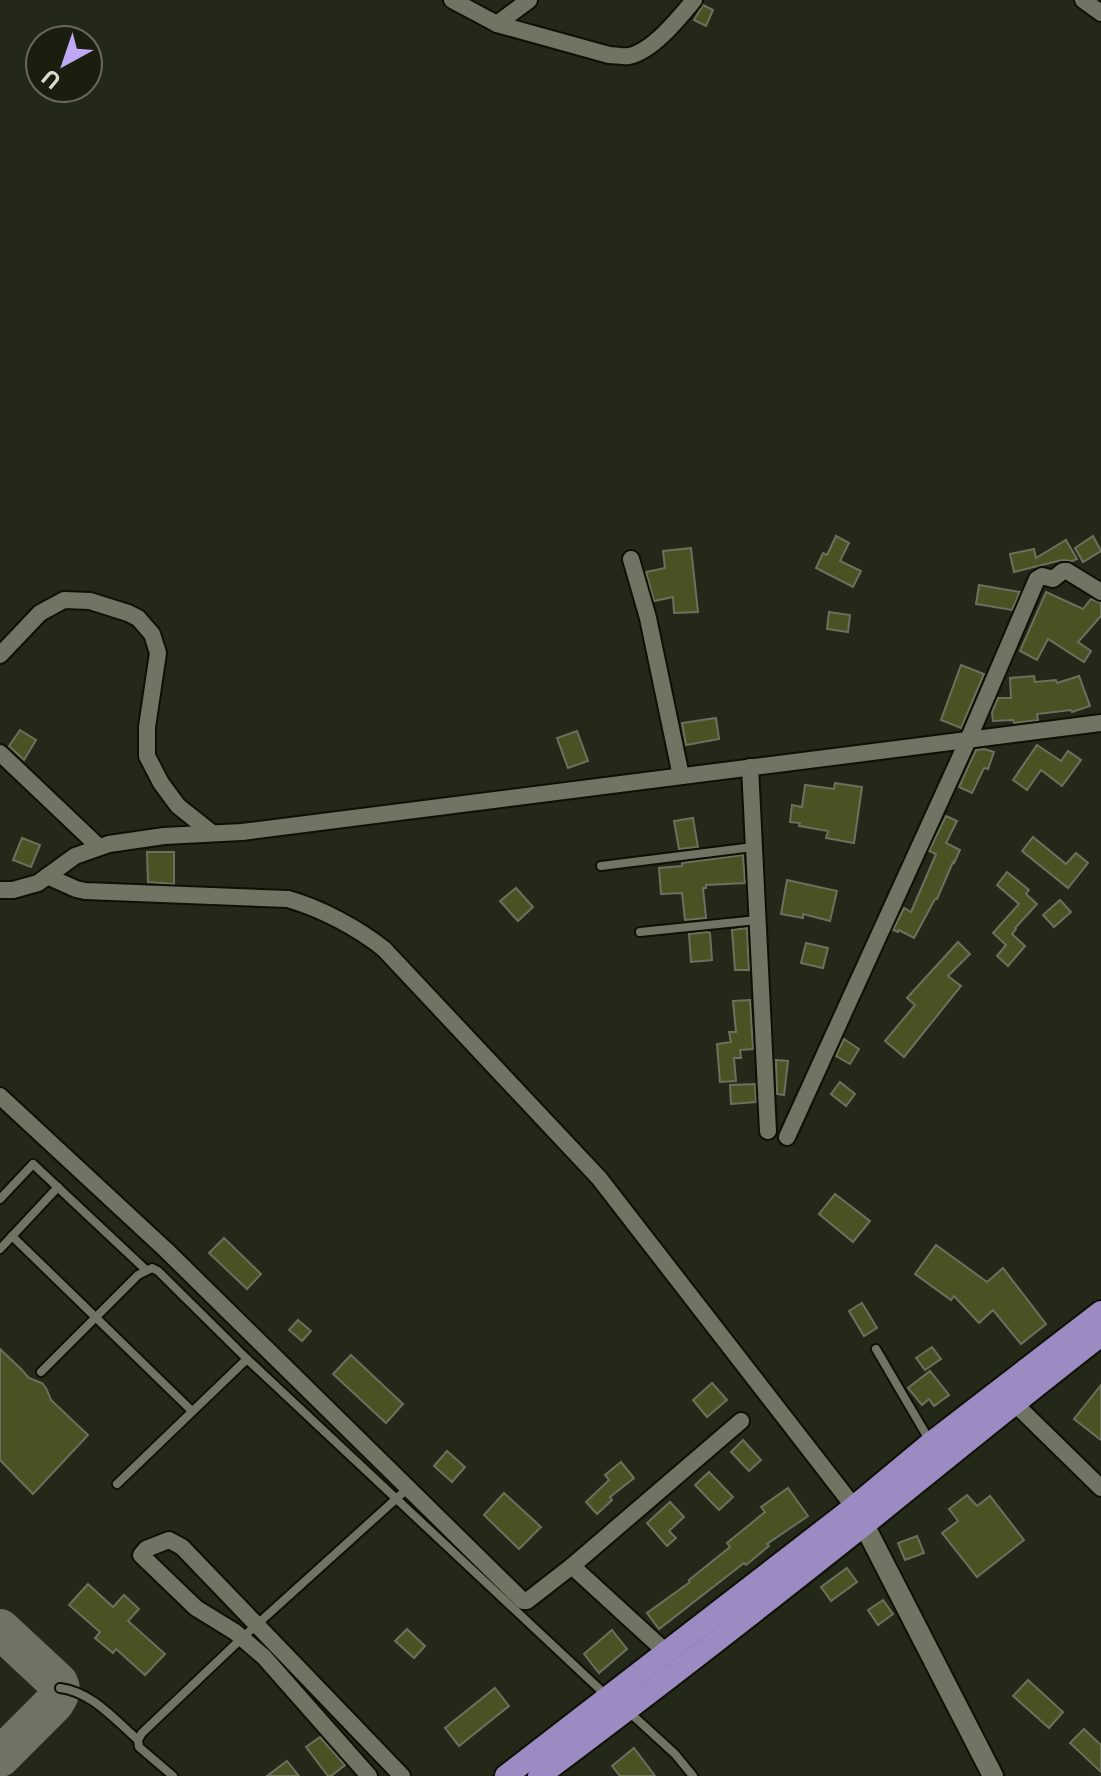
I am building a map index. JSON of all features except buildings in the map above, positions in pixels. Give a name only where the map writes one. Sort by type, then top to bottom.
[{"type":"highway","points":[[539,1776],[627,1711],[757,1595],[1007,1396],[1101,1312]]},
{"type":"highway","points":[[859,1515],[931,1443],[1101,1335]]},
{"type":"highway","points":[[506,1776],[666,1652],[757,1595]]},
{"type":"street","points":[[452,0],[497,24],[609,55],[628,56],[643,50],[661,35],[694,0]]},
{"type":"street","points":[[497,24],[529,0]]},
{"type":"street","points":[[1083,0],[1101,13]]},
{"type":"street","points":[[631,559],[648,618],[681,776]]},
{"type":"street","points":[[787,1137],[968,740],[1037,579],[1042,576],[1053,579],[1067,571],[1101,592]]},
{"type":"street","points":[[0,655],[40,613],[64,600],[90,601],[138,618],[152,634],[158,653],[147,727],[147,756],[178,806],[212,833]]},
{"type":"street","points":[[0,890],[38,883],[75,856],[109,844],[164,836],[242,832],[1101,723]]},
{"type":"street","points":[[0,753],[99,847]]},
{"type":"street","points":[[750,767],[768,1131]]},
{"type":"street","points":[[47,876],[85,891],[288,899],[358,930],[384,949],[599,1178],[859,1515],[993,1776]]},
{"type":"street","points":[[0,1096],[166,1250],[402,1495],[523,1601],[572,1566],[741,1421]]},
{"type":"street","points":[[1007,1396],[1101,1488]]},
{"type":"street","points":[[369,1776],[264,1657],[242,1638],[196,1608],[141,1555],[146,1549],[169,1540],[182,1547],[402,1776]]},
{"type":"street","points":[[572,1566],[666,1652]]},
{"type":"lane","points":[[601,866],[754,847]]},
{"type":"lane","points":[[640,932],[758,920]]},
{"type":"lane","points":[[0,1199],[33,1164],[146,1270]]},
{"type":"lane","points":[[0,1249],[58,1187]]},
{"type":"lane","points":[[12,1236],[192,1411]]},
{"type":"lane","points":[[41,1372],[138,1275],[152,1268],[158,1271],[247,1359],[402,1495],[607,1697],[675,1754],[693,1776]]},
{"type":"lane","points":[[876,1349],[931,1443]]},
{"type":"lane","points":[[117,1484],[247,1359]]},
{"type":"lane","points":[[173,1776],[139,1747],[138,1740],[142,1733],[257,1624],[402,1495]]},
{"type":"lane","points":[[60,1688],[88,1696],[138,1740]]},
{"type":"taxiway","points":[[0,1629],[58,1683],[60,1691],[54,1703],[0,1757]]}]
